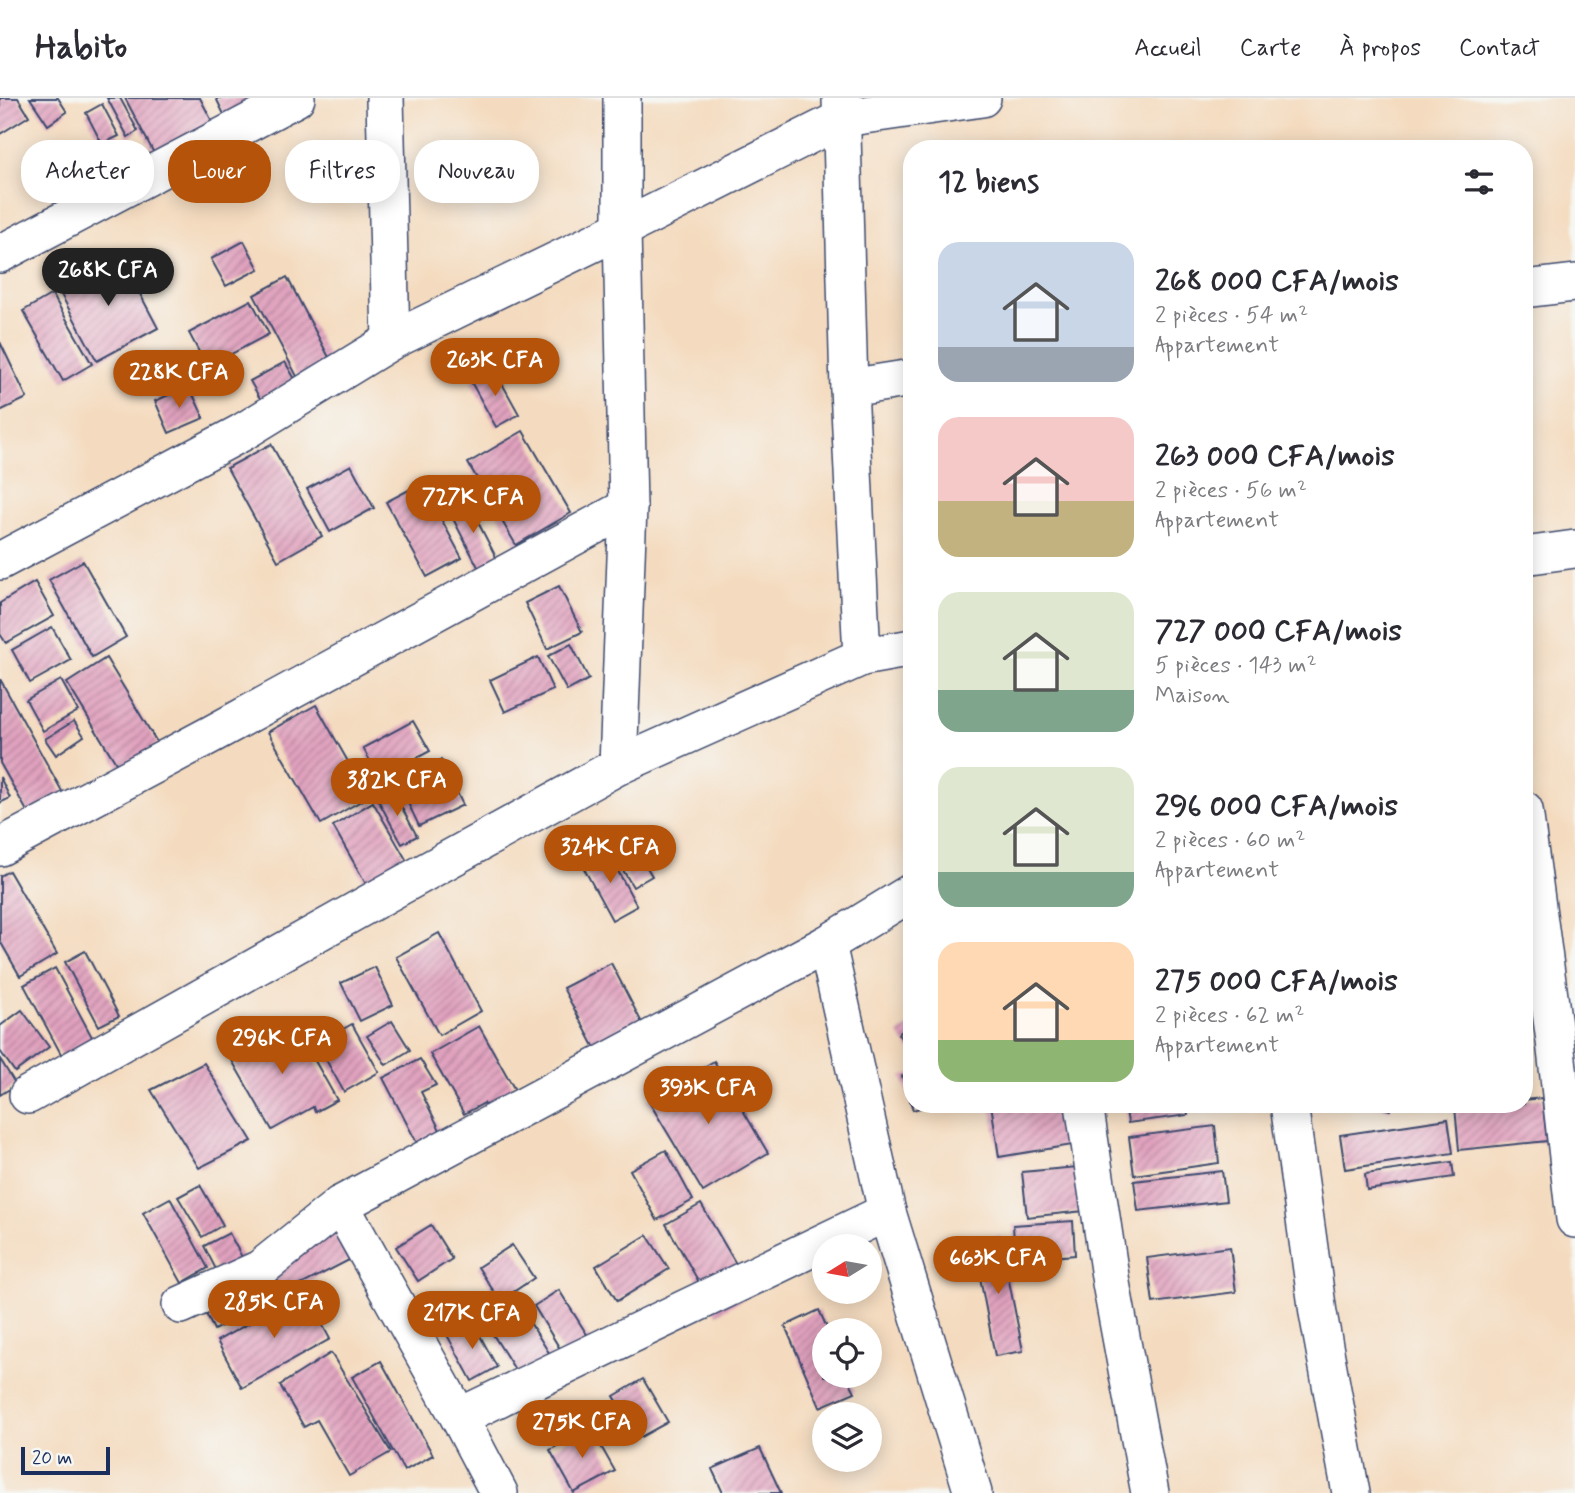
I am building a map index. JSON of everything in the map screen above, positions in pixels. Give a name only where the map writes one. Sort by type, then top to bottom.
[{"type":"street","points":[[0,254],[296,98]]},
{"type":"street","points":[[385,98],[391,341]]},
{"type":"street","points":[[618,766],[628,507],[622,98]]},
{"type":"street","points":[[0,561],[242,433],[391,341],[622,229],[842,108],[982,98]]},
{"type":"street","points":[[842,108],[849,388],[862,657]]},
{"type":"street","points":[[1533,288],[1575,283]]},
{"type":"street","points":[[849,388],[903,379]]},
{"type":"street","points":[[0,847],[628,507]]},
{"type":"street","points":[[1533,555],[1575,550]]},
{"type":"street","points":[[28,1095],[618,766],[862,657],[903,650]]},
{"type":"street","points":[[1533,861],[1565,1041],[1575,1219]]},
{"type":"street","points":[[181,1305],[260,1269],[340,1205],[827,944],[903,897]]},
{"type":"street","points":[[827,944],[887,1212],[972,1493]]},
{"type":"street","points":[[1085,1113],[1111,1283],[1150,1493]]},
{"type":"street","points":[[1290,1113],[1318,1314],[1351,1493]]},
{"type":"street","points":[[340,1205],[499,1493]]},
{"type":"street","points":[[459,1417],[887,1212]]},
{"type":"building","points":[[0,98],[18,98],[29,116],[0,134]]},
{"type":"building","points":[[30,98],[58,98],[67,112],[48,125]]},
{"type":"building","points":[[107,98],[120,98],[138,131],[128,137]]},
{"type":"building","points":[[125,98],[200,98],[216,129],[194,140],[168,140],[168,153],[157,159],[154,140],[147,140]]},
{"type":"building","points":[[216,98],[257,98],[231,129]]},
{"type":"building","points":[[102,104],[119,136],[110,140],[100,140],[86,113]]},
{"type":"building","points":[[244,241],[259,269],[226,286],[211,259]]},
{"type":"building","points":[[120,256],[158,328],[97,361],[58,289]]},
{"type":"building","points":[[287,277],[333,365],[300,382],[254,295]]},
{"type":"building","points":[[52,294],[92,364],[63,381],[23,311]]},
{"type":"building","points":[[251,300],[269,334],[207,367],[189,333]]},
{"type":"building","points":[[0,342],[27,398],[0,411]]},
{"type":"building","points":[[285,362],[302,391],[267,411],[250,381]]},
{"type":"building","points":[[494,369],[519,414],[496,427],[471,382]]},
{"type":"building","points":[[189,386],[204,418],[169,433],[155,401]]},
{"type":"building","points":[[523,431],[571,513],[516,545],[468,463]]},
{"type":"building","points":[[271,444],[322,536],[278,561],[227,468]]},
{"type":"building","points":[[351,465],[374,508],[330,532],[307,489]]},
{"type":"building","points":[[422,483],[462,558],[427,577],[386,502]]},
{"type":"building","points":[[467,501],[497,559],[479,569],[449,511]]},
{"type":"building","points":[[83,561],[126,637],[92,657],[49,580]]},
{"type":"building","points":[[35,582],[54,616],[6,643],[0,634],[0,603]]},
{"type":"building","points":[[559,586],[582,632],[547,649],[525,603]]},
{"type":"building","points":[[52,627],[71,660],[30,683],[12,650]]},
{"type":"building","points":[[571,644],[589,679],[567,691],[548,656]]},
{"type":"building","points":[[538,657],[553,690],[505,712],[490,680]]},
{"type":"building","points":[[106,658],[158,744],[119,768],[67,683]]},
{"type":"building","points":[[0,679],[63,793],[28,813],[0,763]]},
{"type":"building","points":[[61,680],[78,711],[43,731],[26,700]]},
{"type":"building","points":[[316,705],[368,797],[321,824],[268,732]]},
{"type":"building","points":[[74,721],[84,736],[56,755],[45,739]]},
{"type":"building","points":[[413,721],[430,751],[379,778],[363,748]]},
{"type":"building","points":[[441,760],[463,805],[419,826],[398,782]]},
{"type":"building","points":[[0,777],[10,798],[0,803]]},
{"type":"building","points":[[393,791],[417,836],[402,844],[378,800]]},
{"type":"building","points":[[373,802],[419,882],[378,905],[333,826]]},
{"type":"building","points":[[633,844],[652,876],[633,887],[614,855]]},
{"type":"building","points":[[607,851],[637,906],[612,920],[582,865]]},
{"type":"building","points":[[9,871],[57,954],[20,976],[0,941],[0,876]]},
{"type":"building","points":[[439,933],[481,1011],[439,1035],[396,957]]},
{"type":"building","points":[[85,951],[119,1016],[99,1026],[65,962]]},
{"type":"building","points":[[611,963],[642,1023],[595,1048],[563,988]]},
{"type":"building","points":[[375,967],[393,1005],[360,1021],[341,983]]},
{"type":"building","points":[[55,968],[100,1052],[69,1069],[24,985]]},
{"type":"building","points":[[22,1010],[49,1047],[15,1072],[0,1051],[0,1026]]},
{"type":"building","points":[[392,1021],[410,1050],[386,1065],[367,1036]]},
{"type":"building","points":[[352,1024],[379,1072],[344,1092],[317,1044]]},
{"type":"building","points":[[479,1026],[529,1115],[500,1131],[484,1103],[464,1114],[430,1054]]},
{"type":"building","points":[[296,1027],[337,1100],[315,1112],[313,1107],[272,1130],[227,1052],[268,1029],[284,1056],[275,1038]]},
{"type":"building","points":[[0,1059],[16,1085],[0,1095]]},
{"type":"building","points":[[420,1059],[436,1085],[421,1092],[455,1160],[432,1172],[383,1078]]},
{"type":"building","points":[[714,1061],[768,1153],[703,1192],[648,1100]]},
{"type":"building","points":[[204,1063],[252,1141],[199,1168],[151,1090]]},
{"type":"building","points":[[1542,1098],[1547,1141],[1459,1150],[1456,1113],[1533,1113],[1533,1099]]},
{"type":"building","points":[[992,1113],[1092,1113],[1097,1141],[999,1157]]},
{"type":"building","points":[[1126,1113],[1188,1115],[1128,1123]]},
{"type":"building","points":[[1448,1119],[1453,1153],[1345,1169],[1340,1135]]},
{"type":"building","points":[[1215,1126],[1219,1163],[1134,1175],[1129,1137]]},
{"type":"building","points":[[666,1150],[693,1200],[657,1220],[630,1170]]},
{"type":"building","points":[[1452,1162],[1454,1177],[1367,1190],[1365,1174]]},
{"type":"building","points":[[1089,1166],[1094,1210],[1027,1217],[1022,1172]]},
{"type":"building","points":[[1222,1171],[1226,1201],[1138,1211],[1134,1181]]},
{"type":"building","points":[[200,1185],[223,1225],[202,1237],[178,1197]]},
{"type":"building","points":[[170,1198],[208,1268],[182,1283],[143,1213]]},
{"type":"building","points":[[701,1204],[753,1293],[717,1314],[666,1224]]},
{"type":"building","points":[[1073,1221],[1075,1255],[1015,1260],[1013,1225]]},
{"type":"building","points":[[431,1225],[452,1259],[418,1281],[396,1247]]},
{"type":"building","points":[[229,1233],[249,1270],[223,1283],[204,1246]]},
{"type":"building","points":[[335,1234],[349,1260],[214,1330],[201,1304]]},
{"type":"building","points":[[647,1235],[669,1269],[617,1301],[596,1266]]},
{"type":"building","points":[[1000,1236],[1023,1351],[995,1356],[973,1241]]},
{"type":"building","points":[[512,1245],[534,1278],[500,1301],[478,1267]]},
{"type":"building","points":[[1230,1247],[1236,1292],[1153,1303],[1147,1258]]},
{"type":"building","points":[[559,1290],[591,1341],[565,1357],[534,1306]]},
{"type":"building","points":[[305,1292],[330,1339],[242,1388],[217,1341]]},
{"type":"building","points":[[519,1305],[556,1364],[524,1384],[487,1325]]},
{"type":"building","points":[[819,1310],[823,1318],[812,1318],[812,1388],[853,1388],[855,1392],[832,1402],[818,1402],[785,1326]]},
{"type":"building","points":[[472,1321],[497,1367],[472,1381],[447,1335]]},
{"type":"building","points":[[331,1353],[391,1452],[349,1476],[317,1420],[304,1427],[280,1385]]},
{"type":"building","points":[[381,1361],[433,1455],[404,1471],[352,1377]]},
{"type":"building","points":[[643,1379],[668,1422],[639,1438],[614,1396]]},
{"type":"building","points":[[590,1427],[615,1471],[574,1493],[550,1450]]},
{"type":"building","points":[[760,1448],[781,1493],[723,1493],[712,1469]]}]
